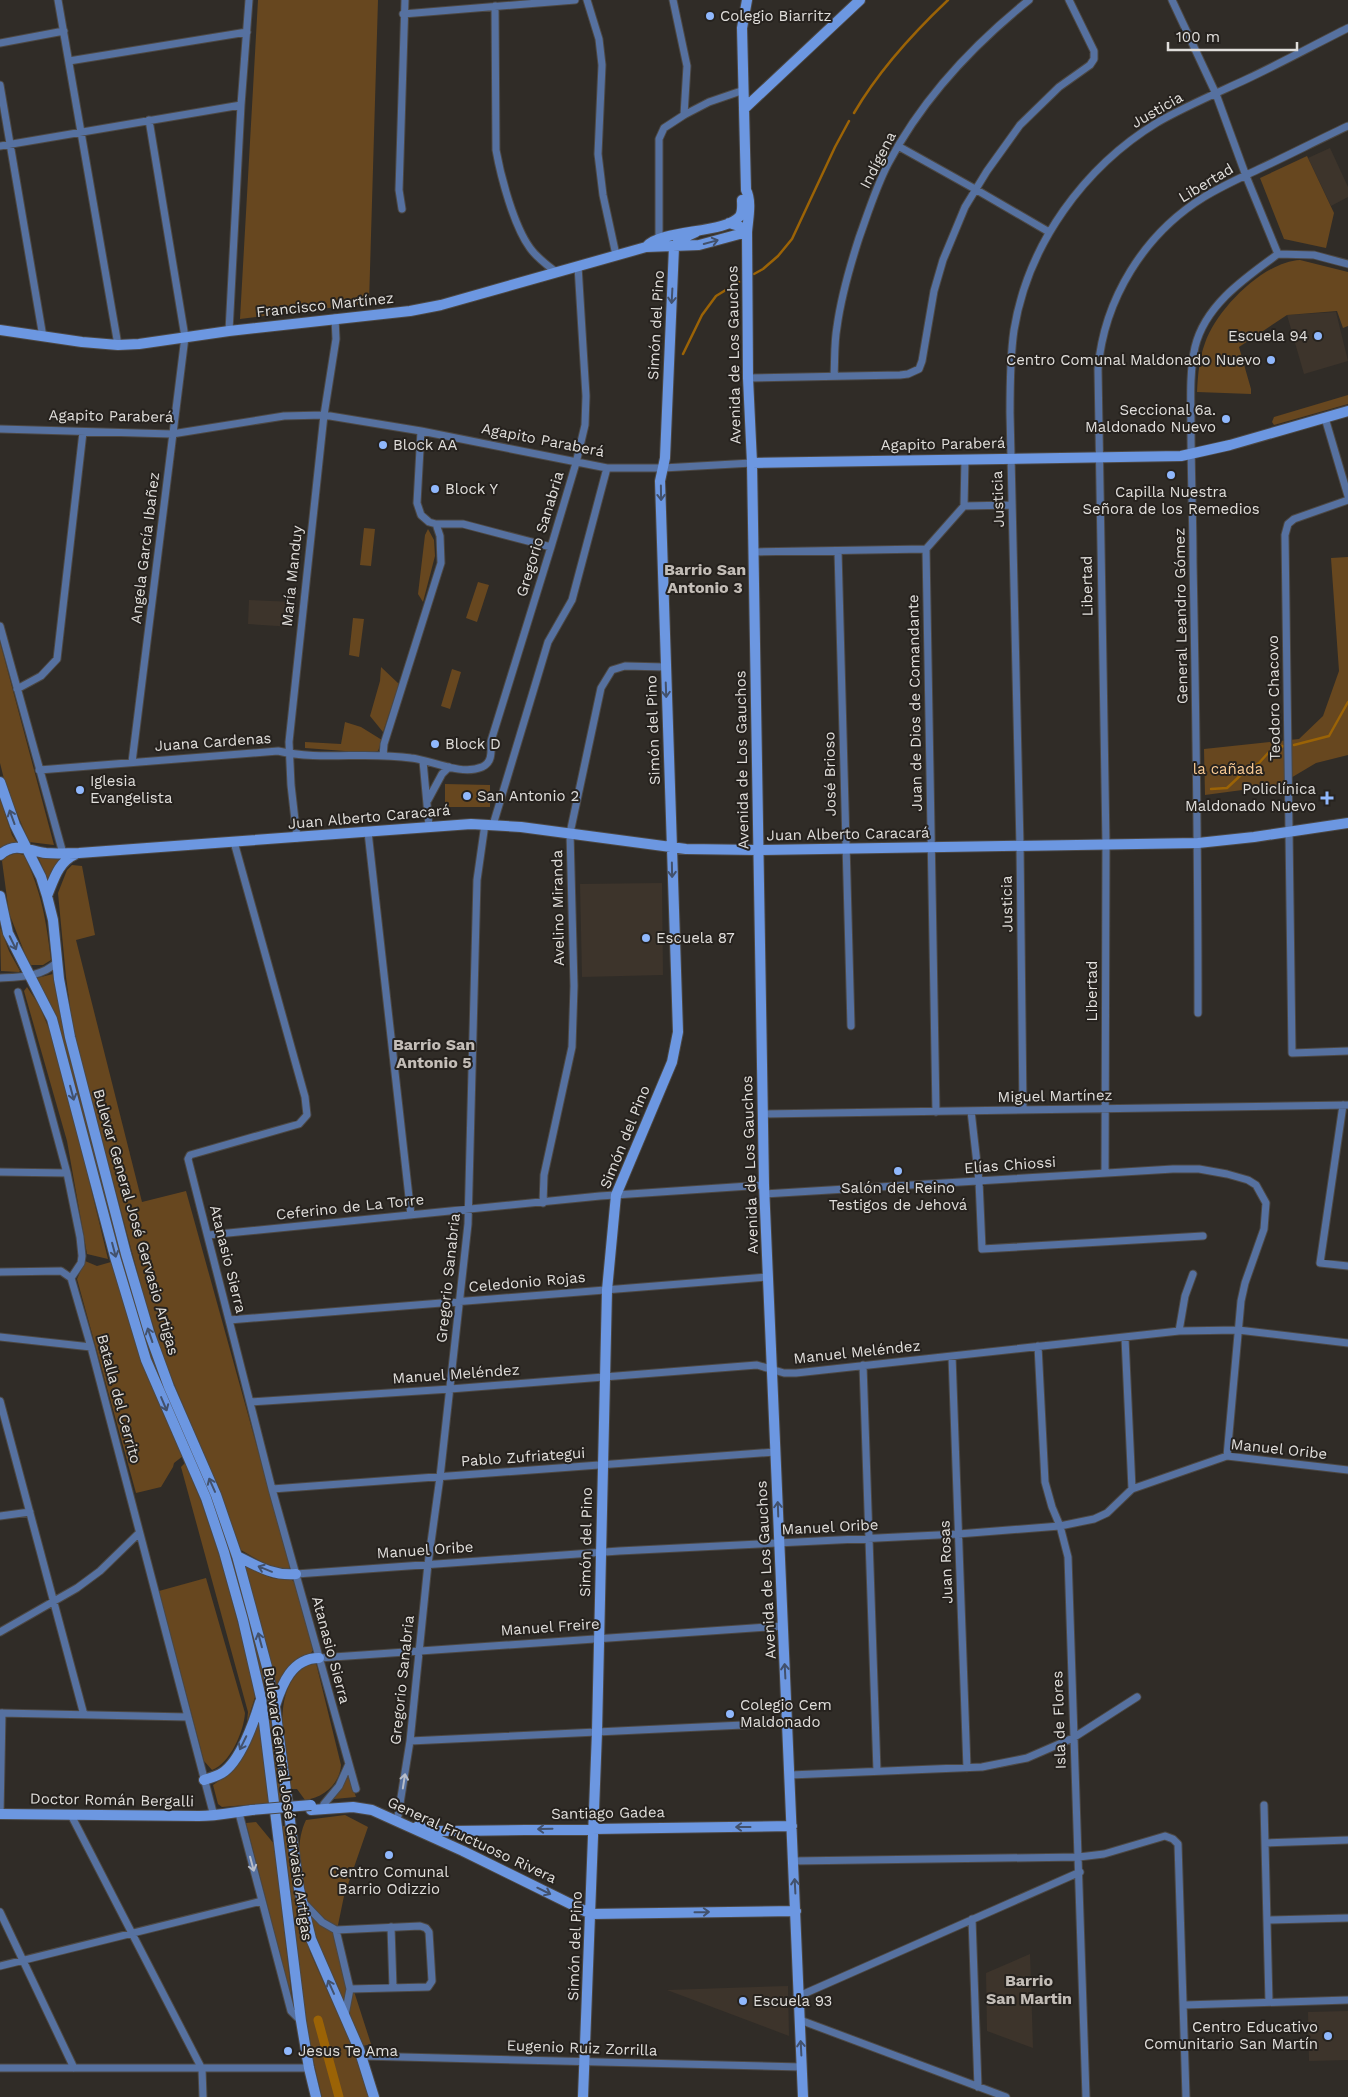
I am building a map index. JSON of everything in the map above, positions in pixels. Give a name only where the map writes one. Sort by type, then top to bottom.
[{"type":"street","points":[[58,0],[118,345]]},
{"type":"street","points":[[229,331],[241,105],[249,0]]},
{"type":"street","points":[[402,209],[399,190],[403,14],[405,0]]},
{"type":"street","points":[[403,14],[575,0]]},
{"type":"street","points":[[587,0],[599,39],[602,65],[598,154],[602,196],[616,256]]},
{"type":"street","points":[[673,0],[687,66],[684,116]]},
{"type":"street","name":"Avenida de Los Gauchos","points":[[746,0],[742,28],[746,190],[748,194],[748,378],[754,552],[764,1190],[804,2097]]},
{"type":"street","points":[[745,108],[860,0]]},
{"type":"street","name":"Indígena","points":[[834,376],[837,327],[852,261],[874,197],[898,146],[933,95],[954,70],[987,36],[1029,0]]},
{"type":"street","points":[[748,378],[900,375],[919,369],[934,290],[943,260],[956,225],[976,189],[1020,125],[1059,87],[1094,59],[1094,51],[1069,0]]},
{"type":"street","points":[[1172,0],[1216,94],[1246,176],[1278,254],[1314,255],[1348,264]]},
{"type":"street","points":[[495,6],[496,150],[499,167],[520,232],[537,256],[556,272]]},
{"type":"street","name":"Justicia","points":[[1023,1110],[1020,846],[1010,458],[1011,352],[1014,330],[1025,287],[1049,232],[1079,192],[1108,160],[1158,122],[1348,28]]},
{"type":"street","points":[[0,43],[64,31]]},
{"type":"street","points":[[69,61],[247,32]]},
{"type":"street","points":[[0,84],[12,144],[43,337]]},
{"type":"street","points":[[659,240],[659,139],[664,128],[709,102],[744,90]]},
{"type":"street","points":[[0,146],[241,105]]},
{"type":"street","name":"Angela García Ibañez","points":[[132,762],[184,337],[149,120]]},
{"type":"street","name":"Libertad","points":[[1105,1173],[1106,844],[1098,456],[1099,354],[1105,325],[1118,292],[1140,257],[1169,224],[1203,198],[1348,126]]},
{"type":"street","points":[[898,146],[1049,232]]},
{"type":"street","name":"Avenida de Los Gauchos","points":[[729,222],[741,214],[743,195],[746,190]]},
{"type":"street","points":[[729,222],[747,232]]},
{"type":"street","name":"Francisco Martínez","points":[[646,247],[659,240],[729,222]]},
{"type":"street","points":[[674,247],[681,239],[696,232]]},
{"type":"street","name":"Francisco Martínez","points":[[0,330],[43,337],[118,345],[335,318],[410,311],[441,305],[646,247],[700,245],[747,232]]},
{"type":"street","name":"Simón del Pino","points":[[583,2097],[597,1732],[607,1290],[616,1195],[672,1062],[678,1032],[660,481],[663,468],[674,247]]},
{"type":"street","name":"General Leandro Gómez","points":[[1198,1013],[1198,843],[1191,454],[1192,372],[1195,346],[1205,322],[1218,304],[1243,280],[1278,254]]},
{"type":"street","name":"Gregorio Sanabria","points":[[478,768],[485,765],[491,759],[491,741],[552,547],[585,425],[586,396],[578,266]]},
{"type":"street","name":"María Manduy","points":[[297,838],[289,754],[292,700],[324,415],[336,339],[335,318]]},
{"type":"street","name":"Agapito Paraberá","points":[[0,428],[172,434],[284,416],[324,415],[421,431],[607,468],[663,468],[752,463],[1191,454],[1348,411]]},
{"type":"street","points":[[1325,418],[1348,498]]},
{"type":"street","points":[[421,431],[417,503],[421,515],[429,522],[436,524],[463,524],[552,547]]},
{"type":"street","points":[[17,689],[41,676],[57,659],[83,432]]},
{"type":"street","points":[[754,552],[926,549],[964,506],[964,459]]},
{"type":"street","name":"Gregorio Sanabria","points":[[397,1819],[410,1741],[428,1564],[440,1477],[469,1209],[477,880],[489,824],[548,642],[572,600],[607,468]]},
{"type":"street","name":"Teodoro Chacovo","points":[[1348,498],[1300,516],[1288,524],[1285,535],[1292,1053],[1348,1051]]},
{"type":"street","points":[[964,506],[1012,505]]},
{"type":"street","points":[[383,756],[386,738],[441,563],[440,536],[436,524]]},
{"type":"street","name":"Juan de Dios de Comandante","points":[[926,549],[936,1112]]},
{"type":"street","name":"José Brioso","points":[[838,551],[851,1026]]},
{"type":"street","points":[[0,626],[38,770],[64,857],[57,870],[48,896]]},
{"type":"street","name":"Avelino Miranda","points":[[544,1203],[544,1175],[572,1047],[574,986],[570,833],[601,688],[612,670],[625,666],[665,667]]},
{"type":"street","name":"Juana Cardenas","points":[[38,770],[278,751],[297,756],[413,758],[449,767],[478,768]]},
{"type":"street","points":[[423,761],[429,826]]},
{"type":"street","points":[[428,800],[442,774],[449,767]]},
{"type":"street","name":"Bulevar General José Gervasio Artigas","points":[[0,782],[15,825],[41,877],[48,896],[70,1037],[149,1332],[172,1395],[216,1495],[237,1556],[267,1667],[275,1707],[301,1900],[310,1939],[362,2056],[374,2097]]},
{"type":"street","name":"Juan Alberto Caracará","points":[[64,857],[79,853],[297,838],[429,826],[489,824],[686,849],[845,850],[1198,843],[1348,823]]},
{"type":"street","points":[[368,832],[410,1215]]},
{"type":"street","name":"Atanasio Sierra","points":[[234,842],[308,1110],[305,1119],[299,1124],[188,1156],[272,1489],[348,1766],[356,1789]]},
{"type":"street","points":[[0,855],[13,847],[26,848],[64,857]]},
{"type":"street","name":"Bulevar General José Gervasio Artigas","points":[[0,896],[8,933],[52,1019],[115,1257],[146,1360],[206,1498],[224,1552],[256,1672],[261,1698],[301,2021],[316,2097]]},
{"type":"street","points":[[0,978],[30,975],[50,969],[57,962]]},
{"type":"street","points":[[0,1272],[61,1271],[71,1278],[79,1269],[82,1256],[67,1173],[18,992]]},
{"type":"street","points":[[1346,1105],[1320,1263],[1348,1266]]},
{"type":"street","name":"Miguel Martínez","points":[[763,1114],[1346,1105]]},
{"type":"street","points":[[971,1111],[979,1181],[982,1249],[1203,1236]]},
{"type":"street","name":"Elías Chiossi","points":[[764,1190],[1199,1169],[1227,1174],[1256,1185],[1266,1203],[1264,1229],[1245,1283],[1238,1330]]},
{"type":"street","points":[[0,1172],[67,1173]]},
{"type":"street","name":"Ceferino de La Torre","points":[[208,1235],[616,1195],[764,1190]]},
{"type":"street","points":[[1179,1331],[1185,1296],[1193,1274]]},
{"type":"street","name":"Celedonio Rojas","points":[[229,1320],[768,1277]]},
{"type":"street","name":"Batalla del Cerrito","points":[[71,1278],[91,1347],[204,1780],[219,1815]]},
{"type":"street","points":[[1227,1456],[1238,1330]]},
{"type":"street","name":"Manuel Meléndez","points":[[250,1402],[450,1389],[757,1365],[784,1373],[796,1373],[1179,1331],[1238,1330],[1348,1343]]},
{"type":"street","points":[[0,1337],[91,1347]]},
{"type":"street","points":[[1125,1338],[1132,1489]]},
{"type":"street","name":"Isla de Flores","points":[[1038,1346],[1045,1482],[1068,1557],[1073,1738],[1080,1857],[1086,2097]]},
{"type":"street","name":"Juan Rosas","points":[[952,1356],[967,1768]]},
{"type":"street","points":[[863,1365],[877,1771]]},
{"type":"street","points":[[0,1401],[84,1715]]},
{"type":"street","name":"Pablo Zufriategui","points":[[272,1489],[775,1452]]},
{"type":"street","name":"Manuel Oribe","points":[[296,1574],[601,1553],[958,1534],[1060,1526],[1094,1519],[1107,1513],[1132,1489],[1227,1456],[1348,1470]]},
{"type":"street","points":[[0,1516],[30,1512]]},
{"type":"street","points":[[0,1632],[54,1602],[100,1572],[139,1533]]},
{"type":"street","points":[[237,1556],[271,1572],[296,1574]]},
{"type":"street","name":"Manuel Freire","points":[[319,1658],[783,1626]]},
{"type":"street","points":[[275,1707],[281,1689],[291,1671],[306,1660],[319,1658]]},
{"type":"street","points":[[790,1774],[982,1767],[1027,1758],[1073,1738],[1136,1697]]},
{"type":"street","points":[[204,1780],[223,1772],[231,1766],[245,1741],[261,1698]]},
{"type":"street","points":[[0,1814],[1,1713],[188,1717]]},
{"type":"street","points":[[410,1741],[787,1723]]},
{"type":"street","points":[[324,1804],[344,1779],[348,1766]]},
{"type":"street","name":"General Fructuoso Rivera","points":[[311,1808],[324,1804],[363,1801],[591,1914],[796,1911]]},
{"type":"street","points":[[1264,1805],[1269,2002]]},
{"type":"street","name":"General Fructuoso Rivera","points":[[311,1808],[363,1807],[425,1828]]},
{"type":"street","name":"Doctor Román Bergalli","points":[[219,1815],[234,1812],[252,1813],[311,1808]]},
{"type":"street","name":"Doctor Román Bergalli","points":[[0,1814],[219,1815],[240,1817],[252,1813]]},
{"type":"street","points":[[71,1815],[202,2069],[203,2097]]},
{"type":"street","points":[[240,1817],[291,2010],[301,2021]]},
{"type":"street","name":"Santiago Gadea","points":[[425,1828],[454,1831],[792,1826]]},
{"type":"street","points":[[793,1861],[1080,1857],[1104,1854],[1161,1837],[1173,1839],[1178,1844],[1186,2097]]},
{"type":"street","points":[[1265,1843],[1348,1840]]},
{"type":"street","points":[[799,1996],[1080,1872]]},
{"type":"street","points":[[301,1900],[322,1922],[336,1930],[391,1927],[426,1928],[429,1932],[432,1981],[428,1987],[350,1989]]},
{"type":"street","points":[[0,1966],[262,1901]]},
{"type":"street","points":[[0,1912],[74,2068]]},
{"type":"street","points":[[1267,1920],[1348,1918]]},
{"type":"street","points":[[972,1919],[978,2086]]},
{"type":"street","points":[[391,1927],[393,1988]]},
{"type":"street","points":[[336,1930],[350,1989],[345,2016]]},
{"type":"street","points":[[1184,2005],[1348,2000]]},
{"type":"street","points":[[800,2020],[1006,2097]]},
{"type":"street","name":"Eugenio Ruiz Zorrilla","points":[[362,2056],[802,2067]]},
{"type":"street","points":[[0,2068],[309,2068]]},
{"type":"shaded area","points":[[1330,148],[1348,187],[1348,197],[1331,206],[1308,158]]},
{"type":"shaded area","name":"Escuela 94","points":[[1336,312],[1348,361],[1304,374],[1287,315]]},
{"type":"shaded area","points":[[249,600],[295,602],[293,627],[248,624]]},
{"type":"shaded area","points":[[662,883],[663,975],[582,977],[580,884]]},
{"type":"shaded area","points":[[1030,1954],[1033,2048],[987,2031],[986,1973]]},
{"type":"shaded area","name":"Escuela 93","points":[[788,1986],[789,2036],[667,1990]]},
{"type":"shaded area","name":"Centro Educativo Comunitario San Martín","points":[[1348,2011],[1348,2060],[1309,2061],[1308,2012]]},
{"type":"green space","points":[[258,0],[378,0],[369,303],[240,319]]},
{"type":"green space","points":[[1307,156],[1334,213],[1326,248],[1284,239],[1260,178]]},
{"type":"green space","points":[[1300,260],[1348,272],[1348,326],[1343,328],[1337,311],[1287,315],[1239,347],[1251,394],[1197,392],[1203,349],[1211,330],[1220,316],[1243,289],[1257,278],[1271,269]]},
{"type":"green space","points":[[1348,395],[1348,404],[1274,425],[1272,422],[1274,417]]},
{"type":"green space","points":[[364,528],[375,529],[371,566],[360,565]]},
{"type":"green space","points":[[428,529],[434,540],[435,556],[423,602],[418,594],[425,535]]},
{"type":"green space","name":"la cañada","points":[[1348,557],[1348,755],[1316,763],[1279,785],[1205,795],[1204,749],[1299,739],[1323,716],[1339,671],[1331,558]]},
{"type":"green space","points":[[478,582],[489,585],[477,622],[466,618]]},
{"type":"green space","points":[[353,618],[364,619],[359,657],[349,655]]},
{"type":"green space","points":[[0,642],[54,845],[29,842],[6,787],[0,763]]},
{"type":"green space","points":[[381,667],[399,684],[383,732],[370,716],[380,681]]},
{"type":"green space","points":[[452,669],[461,672],[450,709],[441,706]]},
{"type":"green space","points":[[345,722],[361,727],[382,740],[378,751],[371,753],[305,748],[305,742],[341,744]]},
{"type":"green space","name":"San Antonio 2","points":[[445,784],[490,785],[490,807],[445,807]]},
{"type":"green space","points":[[0,798],[12,835],[17,843],[0,848]]},
{"type":"green space","points":[[16,853],[24,855],[35,882],[42,907],[51,960],[43,965],[31,965],[27,959],[9,913],[2,861],[5,857]]},
{"type":"green space","points":[[38,857],[62,858],[49,882]]},
{"type":"green space","points":[[72,865],[82,866],[95,935],[76,940],[142,1202],[186,1191],[290,1566],[288,1570],[270,1567],[241,1550],[220,1493],[164,1360],[143,1293],[74,1036],[58,893],[67,870]]},
{"type":"green space","points":[[0,927],[9,951],[20,971],[19,972],[1,971]]},
{"type":"green space","points":[[53,974],[65,1038],[138,1313],[152,1357],[212,1495],[225,1532],[260,1654],[284,1801],[279,1802],[262,1684],[247,1616],[149,1358],[135,1314],[56,1016],[37,978]]},
{"type":"green space","points":[[27,987],[39,1005],[52,1036],[108,1259],[87,1254],[67,1141],[24,991]]},
{"type":"green space","points":[[85,1261],[97,1266],[111,1262],[138,1351],[183,1456],[174,1463],[161,1487],[136,1493],[77,1279]]},
{"type":"green space","points":[[185,1463],[201,1501],[219,1554],[251,1670],[255,1697],[247,1722],[248,1712],[181,1467]]},
{"type":"green space","points":[[245,1566],[272,1578],[292,1580],[294,1582],[313,1650],[295,1662],[277,1688]]},
{"type":"green space","points":[[206,1578],[245,1713],[242,1729],[235,1746],[225,1761],[219,1767],[212,1770],[204,1761],[159,1591]]},
{"type":"green space","points":[[313,1662],[316,1663],[341,1765],[338,1778],[330,1789],[312,1799],[305,1800],[297,1789],[290,1789],[282,1719],[284,1701],[289,1685],[299,1672]]},
{"type":"green space","points":[[258,1721],[260,1721],[271,1803],[222,1807],[218,1804],[213,1785],[230,1773],[236,1766]]},
{"type":"green space","points":[[349,1776],[356,1797],[334,1799],[333,1798]]},
{"type":"green space","points":[[345,1815],[368,1827],[344,1896],[338,1925],[351,1982],[371,2044],[363,2046],[340,1997],[315,1934],[300,1871],[300,1843],[306,1820]]},
{"type":"green space","points":[[256,1822],[275,1845],[292,2000],[246,1823]]},
{"type":"green space","points":[[281,1826],[286,1826],[295,1893],[310,1952],[355,2052],[370,2097],[322,2097],[302,1996]]},
{"type":"waterway","points":[[854,113],[874,82],[897,53],[948,0]]},
{"type":"waterway","points":[[754,274],[778,256],[792,239],[849,121]]},
{"type":"waterway","points":[[683,354],[702,315],[716,296],[739,282]]},
{"type":"waterway","points":[[1294,745],[1329,736],[1348,702]]},
{"type":"waterway","points":[[1211,789],[1227,788],[1242,774],[1259,763],[1268,753],[1283,746]]},
{"type":"waterway","points":[[318,2020],[339,2097]]},
{"type":"place","name":"Colegio Biarritz","points":[[710,16]]},
{"type":"place","name":"Escuela 94","points":[[1318,336]]},
{"type":"place","name":"Centro Comunal Maldonado Nuevo","points":[[1271,360]]},
{"type":"place","name":"Seccional 6a. Maldonado Nuevo","points":[[1226,419]]},
{"type":"place","name":"Block AA","points":[[383,445]]},
{"type":"place","name":"Capilla Nuestra Señora de los Remedios","points":[[1171,475]]},
{"type":"place","name":"Block Y","points":[[435,489]]},
{"type":"place","name":"Block D","points":[[435,744]]},
{"type":"place","name":"Iglesia Evangelista","points":[[80,790]]},
{"type":"place","name":"San Antonio 2","points":[[467,796]]},
{"type":"place","name":"Policlínica Maldonado Nuevo","points":[[1327,798]]},
{"type":"place","name":"Escuela 87","points":[[646,938]]},
{"type":"place","name":"Salón del Reino Testigos de Jehová","points":[[898,1171]]},
{"type":"place","name":"Colegio Cem Maldonado","points":[[730,1714]]},
{"type":"place","name":"Centro Comunal Barrio Odizzio","points":[[389,1855]]},
{"type":"place","name":"Escuela 93","points":[[743,2001]]},
{"type":"place","name":"Centro Educativo Comunitario San Martín","points":[[1328,2036]]},
{"type":"place","name":"Jesus Te Ama","points":[[288,2051]]},
{"type":"district","name":"Barrio San Antonio 3","points":[[705,578]]},
{"type":"district","name":"Barrio San Antonio 5","points":[[434,1053]]},
{"type":"district","name":"Barrio San Martin","points":[[1029,1989]]}]
